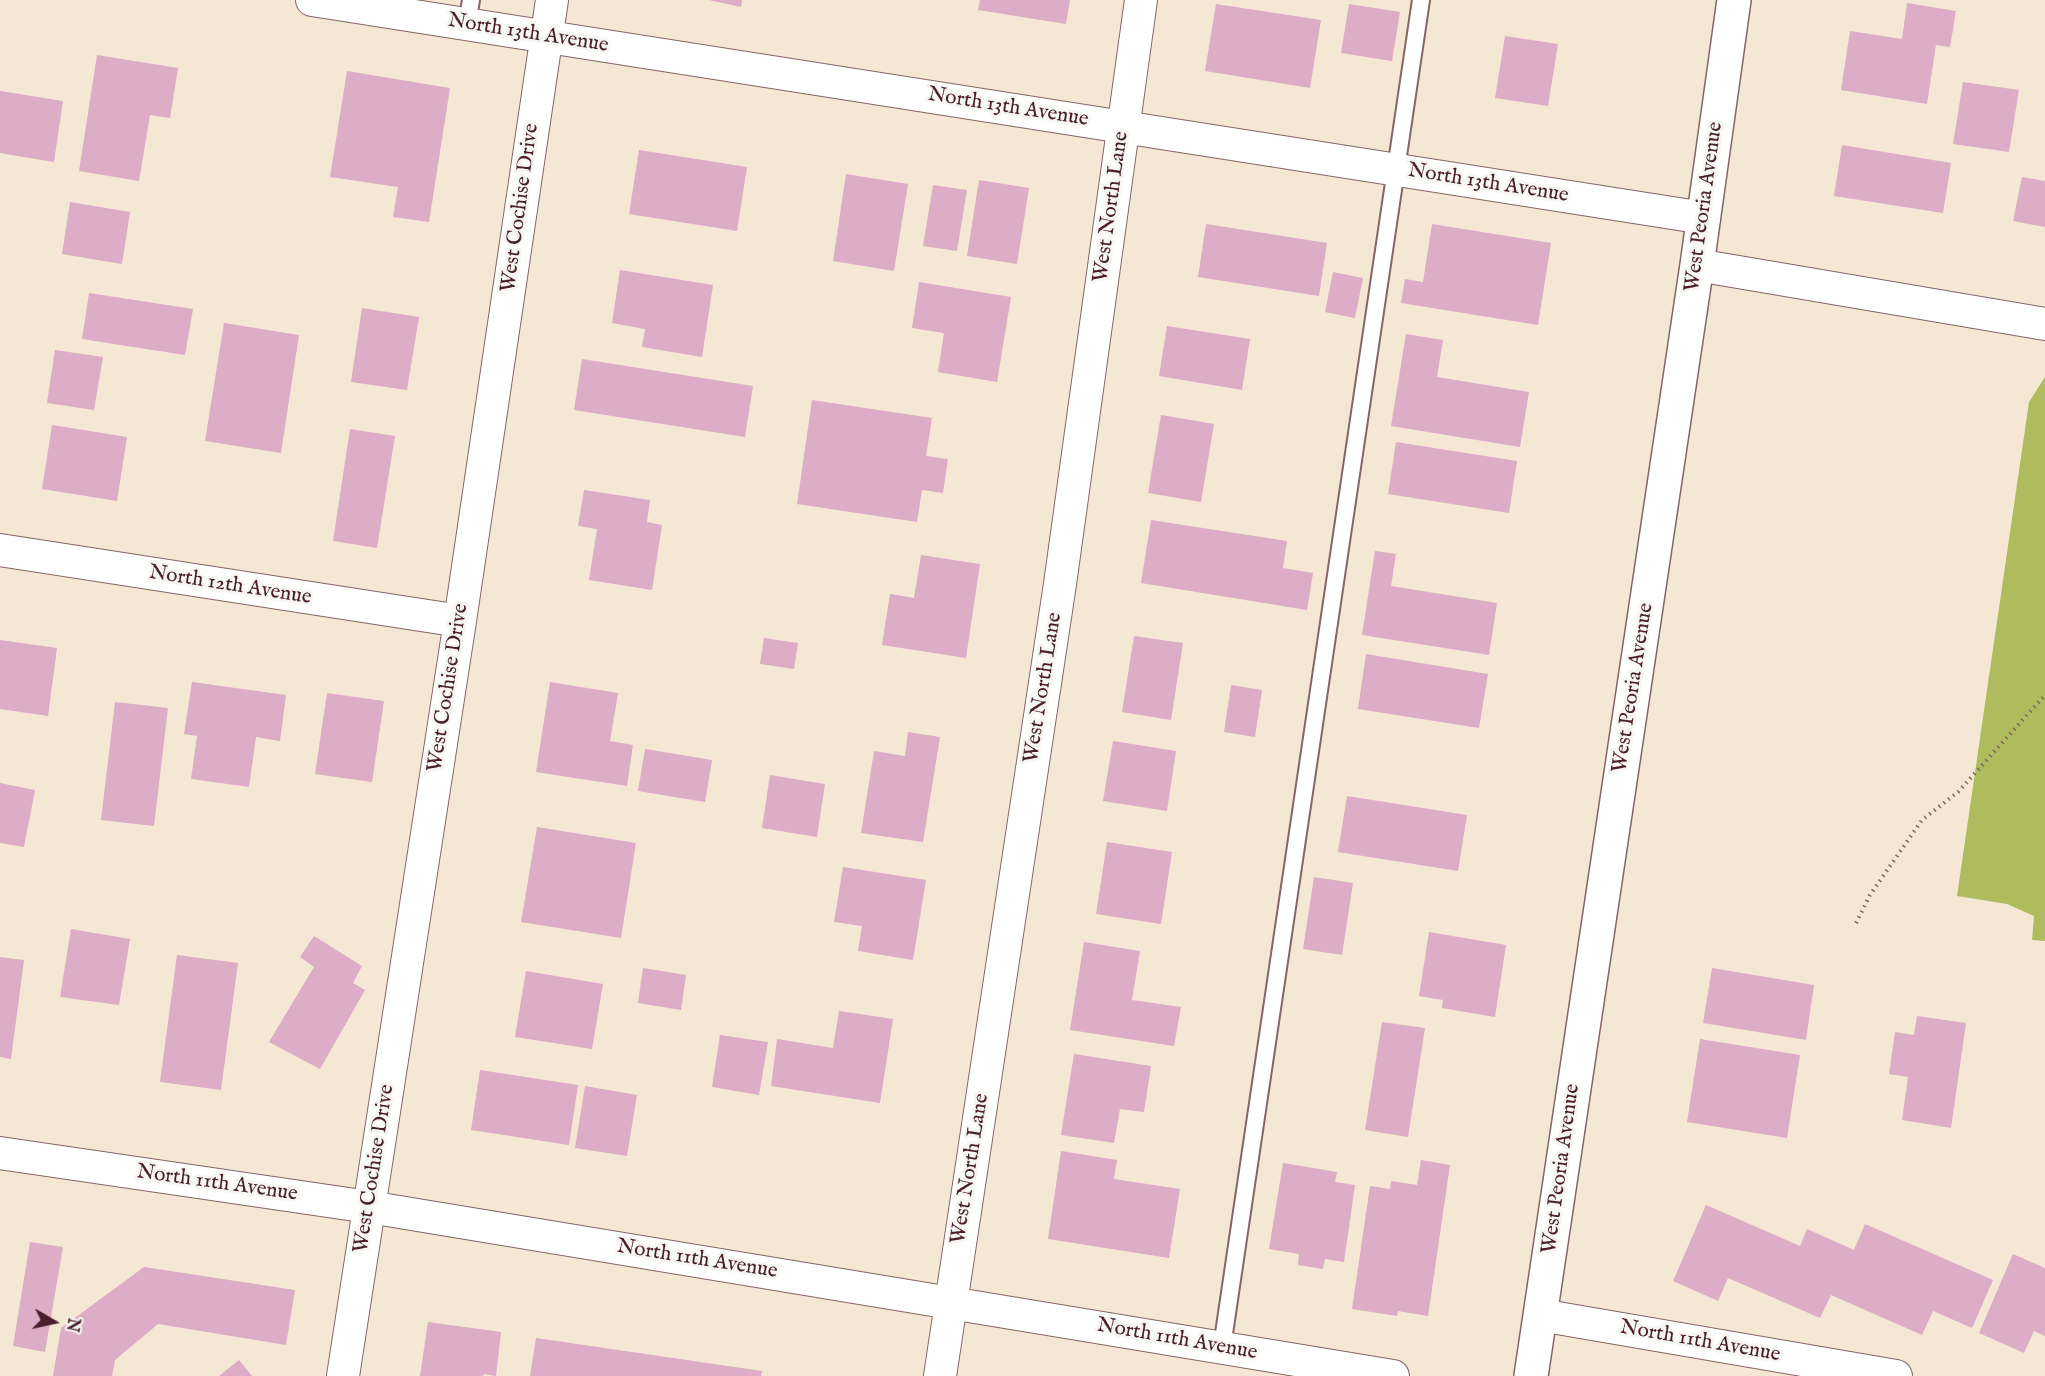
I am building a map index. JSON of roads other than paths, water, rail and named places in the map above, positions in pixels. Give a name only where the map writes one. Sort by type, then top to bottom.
[{"type":"main road","name":"West Peoria Avenue","points":[[1531,1376],[1704,218],[1734,0]]},
{"type":"street","name":"North 13th Avenue","points":[[312,0],[469,12],[546,37],[1704,218]]},
{"type":"street","name":"West Cochise Drive","points":[[343,1376],[460,621],[552,0]]},
{"type":"street","name":"West North Lane","points":[[940,1376],[1060,584],[1141,0]]},
{"type":"street","points":[[1697,265],[2045,324]]},
{"type":"street","name":"North 12th Avenue","points":[[0,550],[460,621]]},
{"type":"street","name":"North 11th Avenue","points":[[0,1153],[369,1207],[1393,1376]]},
{"type":"street","name":"North 11th Avenue","points":[[1540,1315],[1896,1376]]},
{"type":"lane","points":[[1222,1347],[1421,0]]}]
